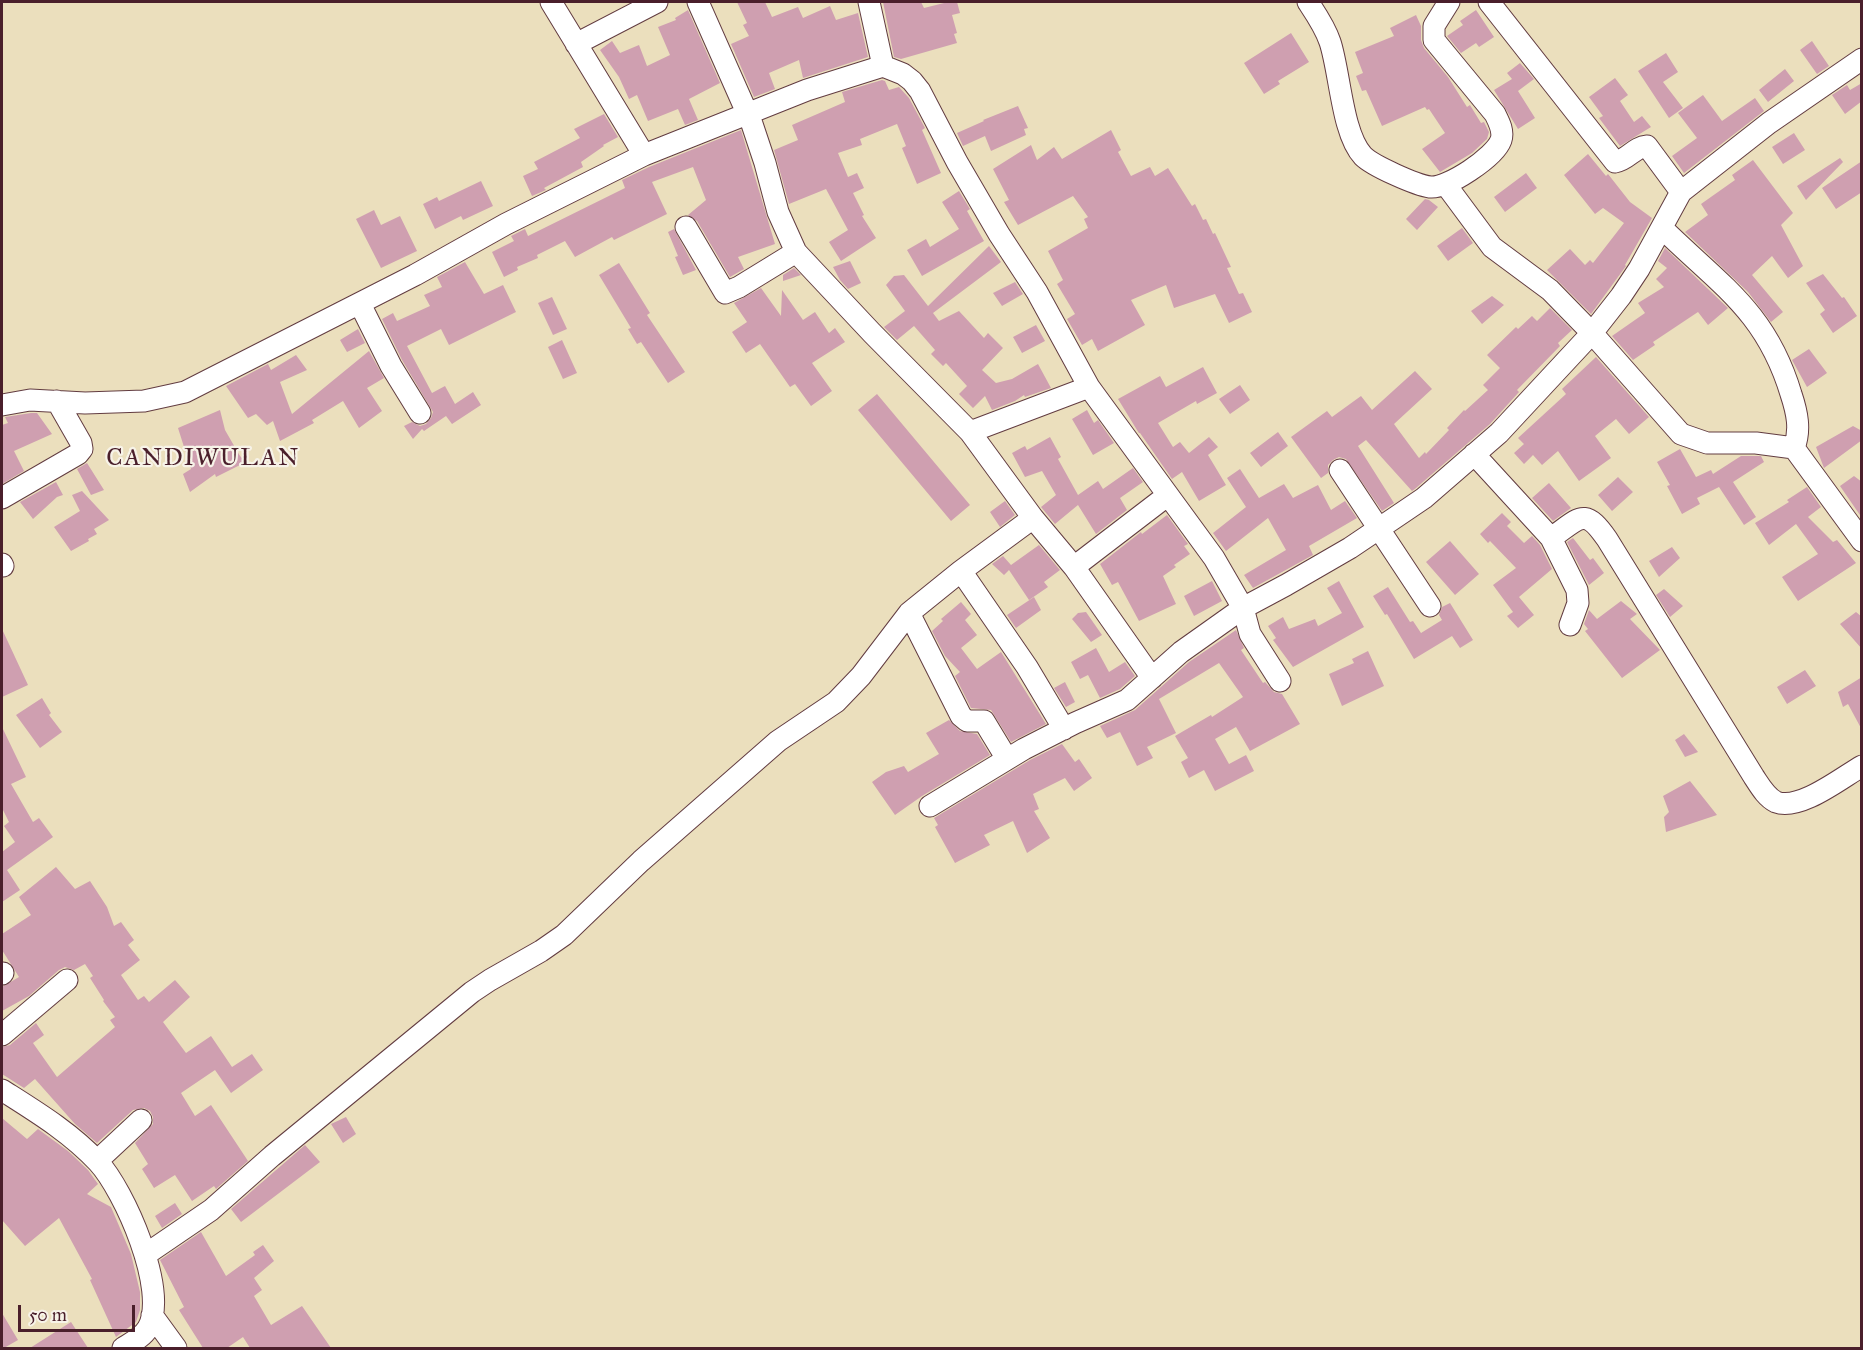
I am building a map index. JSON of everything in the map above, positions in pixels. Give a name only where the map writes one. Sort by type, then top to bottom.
[{"type":"street","points":[[551,2],[644,155]]},
{"type":"street","points":[[576,44],[657,2]]},
{"type":"street","points":[[698,2],[759,143],[778,212],[796,252],[970,432],[1033,519],[1074,567],[1152,678]]},
{"type":"street","points":[[869,2],[883,66]]},
{"type":"street","points":[[1308,2],[1330,41],[1351,133],[1362,155],[1393,174],[1430,187],[1446,185],[1491,153],[1500,142],[1502,132],[1491,109],[1434,40],[1434,26],[1449,2]]},
{"type":"street","points":[[1489,2],[1615,162],[1623,160],[1638,148],[1647,146],[1681,192]]},
{"type":"street","points":[[930,806],[1007,759],[1064,729],[1128,700],[1181,652],[1243,608],[1286,585],[1424,498],[1498,433],[1592,333],[1631,282],[1681,192],[1769,123],[1862,59]]},
{"type":"street","points":[[2,405],[30,400],[85,403],[144,401],[172,396],[202,384],[360,304],[506,224],[644,155],[807,90],[883,66],[903,74],[920,92],[957,162],[999,234],[1037,292],[1089,387],[1214,558],[1243,608],[1251,638],[1280,681]]},
{"type":"street","points":[[1446,185],[1492,246],[1544,285],[1592,333],[1681,434],[1707,443],[1756,443],[1794,448],[1862,541]]},
{"type":"street","points":[[686,227],[725,293],[739,287],[796,252]]},
{"type":"street","points":[[1662,228],[1734,294],[1772,344],[1785,374],[1796,413],[1798,438],[1794,448]]},
{"type":"street","points":[[360,304],[391,366],[420,413]]},
{"type":"street","points":[[970,432],[1089,387]]},
{"type":"street","points":[[2,498],[78,454],[82,449],[81,443],[57,401]]},
{"type":"street","points":[[1474,454],[1551,538],[1576,590],[1578,603],[1570,625]]},
{"type":"street","points":[[1340,470],[1430,606]]},
{"type":"street","points":[[1074,567],[1168,495]]},
{"type":"street","points":[[1551,538],[1581,518],[1591,519],[1598,526],[1754,777],[1764,792],[1774,801],[1785,804],[1798,802],[1862,766]]},
{"type":"street","points":[[144,1254],[211,1210],[272,1156],[472,992],[564,935],[641,861],[778,741],[836,702],[861,676],[909,613],[1033,519]]},
{"type":"street","points":[[961,572],[1027,667],[1064,729]]},
{"type":"street","points":[[909,613],[961,716],[967,721],[984,721],[1007,759]]},
{"type":"street","points":[[2,1035],[67,980]]},
{"type":"street","points":[[2,1090],[57,1125],[97,1161],[125,1204],[144,1254],[153,1293],[152,1315],[148,1328],[123,1348]]},
{"type":"street","points":[[97,1161],[141,1120]]},
{"type":"street","points":[[152,1315],[176,1348]]},
{"type":"building","points":[[737,2],[765,2],[772,17],[798,7],[803,18],[830,6],[836,20],[858,13],[868,57],[803,78],[799,60],[769,73],[775,89],[754,97],[731,44],[749,36],[743,25],[747,23]]},
{"type":"building","points":[[883,2],[921,2],[924,8],[957,2],[960,13],[952,15],[957,43],[901,59],[894,57]]},
{"type":"building","points":[[688,10],[720,83],[689,99],[698,120],[685,125],[678,109],[648,121],[637,95],[629,99],[619,77],[600,50],[612,41],[620,53],[639,45],[647,66],[670,55],[658,27],[676,20],[675,18]]},
{"type":"building","points":[[1476,10],[1494,37],[1479,47],[1476,43],[1461,53],[1447,36],[1463,25],[1460,21]]},
{"type":"building","points":[[1416,15],[1421,26],[1421,40],[1424,48],[1448,77],[1467,107],[1470,105],[1481,123],[1484,122],[1489,132],[1487,139],[1472,153],[1440,172],[1422,149],[1445,133],[1429,109],[1425,107],[1382,126],[1366,90],[1362,91],[1356,76],[1363,73],[1355,52],[1394,36],[1390,28]]},
{"type":"building","points":[[1291,33],[1309,62],[1278,81],[1280,84],[1264,94],[1244,63]]},
{"type":"building","points":[[1812,41],[1829,66],[1817,74],[1800,50]]},
{"type":"building","points":[[1666,53],[1678,72],[1663,82],[1683,108],[1669,118],[1638,71]]},
{"type":"building","points":[[1520,63],[1534,79],[1518,91],[1535,118],[1518,129],[1494,90],[1512,79],[1507,73]]},
{"type":"building","points":[[1785,69],[1794,81],[1768,102],[1759,90]]},
{"type":"building","points":[[1615,78],[1628,95],[1620,101],[1634,122],[1642,116],[1651,127],[1620,146],[1599,118],[1603,116],[1589,97]]},
{"type":"building","points":[[885,81],[889,90],[899,87],[909,98],[925,128],[922,130],[941,173],[917,184],[902,148],[906,146],[897,124],[860,139],[862,145],[838,153],[848,177],[857,173],[864,188],[853,193],[864,215],[862,216],[876,238],[841,261],[829,242],[848,230],[826,189],[789,204],[774,150],[798,140],[792,125],[845,102],[842,92]]},
{"type":"building","points":[[1862,83],[1862,101],[1845,114],[1832,95],[1847,85],[1850,90]]},
{"type":"building","points":[[1703,95],[1722,121],[1755,98],[1764,111],[1684,173],[1672,156],[1697,138],[1678,113]]},
{"type":"building","points":[[1018,106],[1028,128],[1024,129],[1026,135],[991,151],[985,136],[963,146],[957,133]]},
{"type":"building","points":[[604,114],[618,137],[581,162],[583,167],[532,196],[523,176],[538,169],[534,162],[580,138],[574,129]]},
{"type":"building","points":[[741,130],[775,244],[738,257],[744,269],[730,277],[697,221],[688,215],[706,200],[693,167],[652,182],[667,214],[614,240],[612,237],[575,257],[565,241],[537,255],[538,258],[517,267],[518,270],[504,277],[492,252],[514,241],[511,236],[525,229],[528,236],[625,188],[622,180]]},
{"type":"building","points":[[1111,130],[1121,150],[1118,152],[1131,176],[1150,167],[1155,176],[1168,168],[1192,206],[1195,204],[1203,220],[1206,219],[1213,234],[1215,233],[1231,267],[1227,268],[1239,294],[1243,293],[1252,312],[1229,323],[1215,294],[1174,308],[1166,285],[1131,300],[1145,325],[1098,351],[1092,339],[1082,345],[1067,319],[1075,314],[1057,284],[1063,280],[1048,251],[1088,228],[1084,219],[1088,217],[1073,196],[1018,225],[1004,202],[1009,200],[993,169],[1031,145],[1037,160],[1054,147],[1062,159]]},
{"type":"building","points":[[1794,133],[1805,150],[1783,164],[1772,147]]},
{"type":"building","points":[[1588,154],[1606,176],[1608,174],[1630,202],[1652,218],[1626,266],[1591,314],[1547,270],[1570,249],[1585,265],[1590,260],[1593,263],[1624,223],[1603,208],[1595,214],[1564,175]]},
{"type":"building","points":[[1840,158],[1843,162],[1806,200],[1797,186]]},
{"type":"building","points":[[1753,160],[1793,213],[1781,225],[1803,266],[1788,278],[1772,256],[1752,275],[1783,312],[1771,322],[1748,292],[1685,232],[1708,215],[1701,204],[1735,180],[1732,175]]},
{"type":"building","points":[[1862,161],[1862,192],[1836,209],[1822,188]]},
{"type":"building","points":[[1526,173],[1537,188],[1505,212],[1494,197]]},
{"type":"building","points":[[481,181],[493,206],[463,220],[461,216],[435,229],[423,204],[437,197],[439,201]]},
{"type":"building","points":[[959,191],[984,241],[922,276],[907,250],[926,239],[930,247],[959,229],[942,202]]},
{"type":"building","points":[[1425,199],[1438,207],[1417,230],[1406,219]]},
{"type":"building","points":[[374,210],[381,225],[400,216],[417,251],[381,268],[356,219]]},
{"type":"building","points":[[1462,228],[1473,243],[1448,261],[1437,246]]},
{"type":"building","points":[[674,229],[696,270],[683,275],[668,232]]},
{"type":"building","points":[[989,246],[1001,262],[933,313],[939,321],[959,311],[984,338],[988,333],[1003,348],[982,370],[996,383],[1012,379],[1038,364],[1051,388],[1025,397],[1024,395],[992,410],[985,396],[973,408],[959,394],[967,386],[946,363],[943,366],[931,354],[935,350],[914,326],[897,340],[884,327],[905,311],[886,285],[894,276],[904,275],[928,306]]},
{"type":"building","points":[[1665,248],[1728,308],[1708,325],[1698,312],[1653,342],[1655,345],[1633,360],[1612,336],[1645,313],[1638,303],[1664,287],[1656,279],[1667,268],[1658,261]]},
{"type":"building","points":[[850,261],[861,283],[848,289],[833,267]]},
{"type":"building","points":[[465,262],[484,294],[503,285],[516,312],[449,345],[441,329],[407,346],[432,393],[445,386],[455,404],[473,392],[481,405],[452,424],[446,416],[424,431],[422,429],[413,439],[404,426],[412,422],[420,426],[426,424],[433,412],[402,360],[382,319],[393,313],[397,321],[430,306],[424,295],[442,287],[437,277]]},
{"type":"building","points":[[619,263],[650,313],[647,315],[685,372],[668,383],[641,342],[637,344],[628,329],[631,328],[599,275]]},
{"type":"building","points":[[794,268],[801,275],[783,281],[783,275]]},
{"type":"building","points":[[1823,274],[1842,298],[1844,297],[1857,316],[1833,333],[1820,314],[1825,310],[1806,283]]},
{"type":"building","points":[[1015,282],[1023,294],[1002,306],[993,293]]},
{"type":"building","points":[[761,288],[781,316],[782,290],[803,320],[815,312],[829,333],[835,328],[845,342],[812,363],[832,391],[811,406],[795,384],[790,387],[760,344],[746,353],[732,332],[747,322],[734,303]]},
{"type":"building","points":[[1492,296],[1504,305],[1482,324],[1471,311]]},
{"type":"building","points":[[552,297],[567,329],[553,335],[538,303]]},
{"type":"building","points":[[1550,308],[1572,330],[1558,343],[1560,346],[1517,390],[1519,392],[1490,424],[1412,491],[1366,440],[1358,446],[1394,503],[1382,511],[1346,459],[1339,457],[1333,460],[1328,465],[1328,473],[1321,478],[1291,437],[1327,411],[1332,417],[1361,396],[1372,410],[1415,371],[1432,389],[1394,424],[1419,458],[1425,452],[1426,454],[1449,430],[1447,428],[1464,410],[1488,390],[1483,385],[1500,368],[1487,355],[1516,327],[1518,329],[1532,316],[1537,321]]},
{"type":"building","points":[[1036,325],[1045,341],[1022,353],[1013,337]]},
{"type":"building","points":[[358,329],[365,343],[347,352],[340,340]]},
{"type":"building","points":[[562,340],[577,373],[563,379],[548,347]]},
{"type":"building","points":[[1809,349],[1827,373],[1807,387],[1792,360]]},
{"type":"building","points":[[369,351],[384,378],[367,388],[382,411],[359,428],[343,401],[312,420],[314,423],[280,441],[273,421],[267,425],[256,414],[248,418],[226,386],[268,364],[271,370],[296,355],[307,370],[280,382],[292,414]]},
{"type":"building","points":[[1596,357],[1649,417],[1629,434],[1616,419],[1595,436],[1611,458],[1579,481],[1558,451],[1542,465],[1533,455],[1524,464],[1514,453],[1524,444],[1518,438],[1566,394],[1562,389]]},
{"type":"building","points":[[1203,367],[1217,393],[1197,404],[1196,401],[1158,423],[1173,447],[1180,442],[1189,453],[1209,437],[1218,447],[1208,455],[1226,485],[1199,501],[1182,472],[1172,479],[1118,399],[1160,376],[1166,387]]},
{"type":"building","points":[[1240,385],[1250,400],[1230,414],[1219,399]]},
{"type":"building","points":[[877,394],[970,505],[951,521],[858,410]]},
{"type":"building","points":[[220,410],[225,430],[246,462],[216,477],[215,474],[190,492],[183,474],[191,469],[178,428]]},
{"type":"building","points":[[1087,410],[1094,423],[1098,420],[1114,443],[1093,455],[1072,419]]},
{"type":"building","points":[[37,413],[52,434],[14,451],[24,471],[2,484],[2,425],[8,423],[5,417]]},
{"type":"building","points":[[1853,426],[1862,431],[1862,440],[1824,468],[1816,447]]},
{"type":"building","points":[[1278,432],[1288,446],[1261,467],[1250,453]]},
{"type":"building","points":[[1050,437],[1061,457],[1058,459],[1078,495],[1098,481],[1103,489],[1133,468],[1143,482],[1120,498],[1127,510],[1096,534],[1078,505],[1055,524],[1041,507],[1056,495],[1042,471],[1025,477],[1012,453],[1025,446],[1027,450]]},
{"type":"building","points":[[1680,449],[1696,477],[1711,470],[1713,474],[1741,456],[1761,456],[1764,462],[1733,482],[1756,517],[1744,525],[1719,487],[1697,498],[1700,504],[1682,514],[1657,462]]},
{"type":"building","points":[[87,463],[104,490],[91,495],[77,469]]},
{"type":"building","points":[[1240,469],[1259,498],[1284,484],[1293,498],[1318,485],[1331,510],[1345,501],[1357,518],[1309,546],[1313,555],[1253,588],[1244,575],[1286,550],[1268,518],[1226,551],[1213,533],[1246,507],[1227,478]]},
{"type":"building","points":[[1854,476],[1862,482],[1862,518],[1840,486]]},
{"type":"building","points":[[1618,477],[1633,492],[1612,511],[1598,495]]},
{"type":"building","points":[[56,482],[63,495],[57,497],[33,519],[20,502]]},
{"type":"building","points":[[1549,483],[1571,508],[1553,521],[1532,498]]},
{"type":"building","points":[[1807,487],[1821,507],[1808,517],[1833,542],[1837,540],[1856,563],[1798,601],[1782,577],[1818,554],[1796,524],[1769,545],[1755,523],[1789,502],[1787,500]]},
{"type":"building","points":[[82,491],[109,520],[94,529],[97,534],[88,539],[89,541],[71,551],[54,527],[80,511],[72,495]]},
{"type":"building","points":[[1005,501],[1015,515],[1000,527],[990,512]]},
{"type":"building","points":[[1502,513],[1511,522],[1507,526],[1524,543],[1532,536],[1540,545],[1552,569],[1519,597],[1534,615],[1518,628],[1507,616],[1513,612],[1493,585],[1516,568],[1480,534]]},
{"type":"building","points":[[1167,515],[1188,544],[1184,546],[1190,554],[1163,576],[1176,604],[1139,621],[1118,582],[1112,585],[1100,564]]},
{"type":"building","points":[[1573,538],[1590,560],[1593,558],[1604,573],[1589,585],[1567,542]]},
{"type":"building","points":[[1450,541],[1479,574],[1455,595],[1426,562]]},
{"type":"building","points":[[1039,545],[1060,570],[1044,582],[1048,587],[1029,600],[1009,570],[1004,575],[992,564],[1003,556],[1011,565]]},
{"type":"building","points":[[1672,547],[1680,558],[1659,577],[1649,561]]},
{"type":"building","points":[[1212,581],[1222,601],[1194,616],[1184,596]]},
{"type":"building","points":[[1339,581],[1364,627],[1293,667],[1273,640],[1276,638],[1268,626],[1283,617],[1289,629],[1315,619],[1318,626],[1342,613],[1327,588]]},
{"type":"building","points":[[1388,587],[1410,622],[1413,621],[1421,633],[1442,620],[1439,615],[1442,607],[1450,603],[1473,640],[1460,648],[1452,636],[1414,659],[1387,614],[1385,615],[1373,596]]},
{"type":"building","points":[[1664,589],[1683,606],[1670,617],[1656,595]]},
{"type":"building","points":[[1034,597],[1041,610],[1016,628],[1007,615]]},
{"type":"building","points":[[1621,601],[1637,614],[1630,619],[1660,650],[1622,678],[1585,631],[1588,629],[1584,624],[1589,610],[1597,619]]},
{"type":"building","points":[[961,602],[971,614],[965,620],[977,635],[961,648],[977,669],[1001,652],[1046,724],[1011,742],[991,710],[971,708],[955,676],[960,672],[945,656],[932,631],[943,621],[941,619]]},
{"type":"building","points":[[1086,612],[1102,635],[1091,642],[1072,619],[1078,613]]},
{"type":"building","points":[[1856,612],[1862,617],[1862,649],[1840,624]]},
{"type":"building","points":[[2,629],[28,685],[2,697]]},
{"type":"building","points":[[1236,630],[1244,648],[1241,650],[1263,683],[1265,682],[1274,692],[1282,694],[1300,724],[1250,751],[1236,727],[1215,739],[1229,764],[1246,755],[1254,771],[1215,791],[1204,770],[1189,778],[1181,762],[1188,758],[1175,736],[1211,715],[1212,717],[1243,697],[1219,663],[1159,699],[1176,733],[1147,747],[1153,758],[1137,766],[1120,732],[1107,738],[1100,726],[1135,710],[1189,662]]},
{"type":"building","points":[[1096,648],[1109,672],[1125,662],[1135,676],[1120,689],[1100,698],[1088,675],[1080,679],[1071,662]]},
{"type":"building","points":[[1368,651],[1384,686],[1342,706],[1329,674],[1354,663],[1352,659]]},
{"type":"building","points":[[1805,670],[1816,686],[1787,704],[1777,687]]},
{"type":"building","points":[[1862,677],[1862,730],[1848,704],[1843,707],[1838,692]]},
{"type":"building","points":[[1065,682],[1075,702],[1066,707],[1054,688]]},
{"type":"building","points":[[42,698],[51,713],[49,715],[62,732],[40,748],[16,715]]},
{"type":"building","points":[[949,720],[960,731],[977,734],[990,755],[895,815],[872,782],[886,772],[904,766],[908,772],[939,754],[926,733]]},
{"type":"building","points":[[2,727],[26,777],[11,784],[33,822],[39,818],[53,837],[7,870],[20,890],[2,902],[2,852],[15,842],[4,826],[9,822],[2,808]]},
{"type":"building","points":[[1684,734],[1698,752],[1685,757],[1675,740]]},
{"type":"building","points":[[1062,744],[1075,762],[1079,759],[1092,778],[1074,791],[1065,778],[1033,794],[1039,809],[1034,811],[1050,838],[1027,853],[1013,821],[984,835],[990,845],[955,863],[935,827],[938,825],[934,818],[1030,760]]},
{"type":"building","points":[[1690,781],[1717,815],[1666,832],[1664,817],[1669,812],[1663,796]]},
{"type":"building","points":[[56,867],[75,889],[90,881],[107,907],[114,926],[121,922],[134,940],[128,945],[140,960],[121,975],[138,1000],[144,996],[149,1002],[175,980],[190,997],[163,1022],[186,1053],[211,1036],[232,1067],[252,1054],[263,1070],[231,1093],[215,1070],[181,1093],[195,1116],[211,1105],[248,1161],[216,1189],[214,1186],[192,1201],[175,1175],[154,1188],[142,1169],[148,1164],[135,1143],[153,1124],[150,1111],[144,1108],[133,1110],[97,1143],[75,1124],[35,1079],[24,1088],[2,1074],[2,1047],[10,1045],[36,1023],[44,1035],[33,1043],[57,1077],[115,1027],[110,1020],[115,1017],[103,1001],[90,978],[93,976],[85,964],[74,970],[65,967],[59,970],[29,996],[2,1011],[2,987],[19,977],[2,950],[2,934],[31,915],[19,897]]},
{"type":"building","points":[[346,1117],[356,1134],[343,1143],[331,1124]]},
{"type":"building","points":[[2,1118],[27,1139],[38,1129],[68,1151],[88,1170],[98,1184],[87,1194],[111,1207],[131,1254],[140,1292],[140,1310],[136,1322],[116,1337],[90,1280],[92,1279],[59,1218],[25,1246],[2,1220]]},
{"type":"building","points":[[305,1145],[320,1162],[241,1222],[231,1209]]},
{"type":"building","points":[[175,1203],[182,1214],[162,1228],[155,1216]]},
{"type":"building","points":[[201,1232],[226,1276],[255,1255],[253,1252],[263,1245],[274,1261],[254,1278],[262,1290],[254,1296],[271,1325],[302,1306],[331,1348],[250,1348],[243,1337],[227,1348],[203,1348],[179,1310],[184,1307],[160,1260]]},
{"type":"building","points":[[2,1313],[18,1340],[4,1348],[2,1348]]},
{"type":"building","points":[[71,1322],[88,1348],[30,1348]]},
{"type":"district","name":"CANDIWULAN","points":[[203,459]]}]
